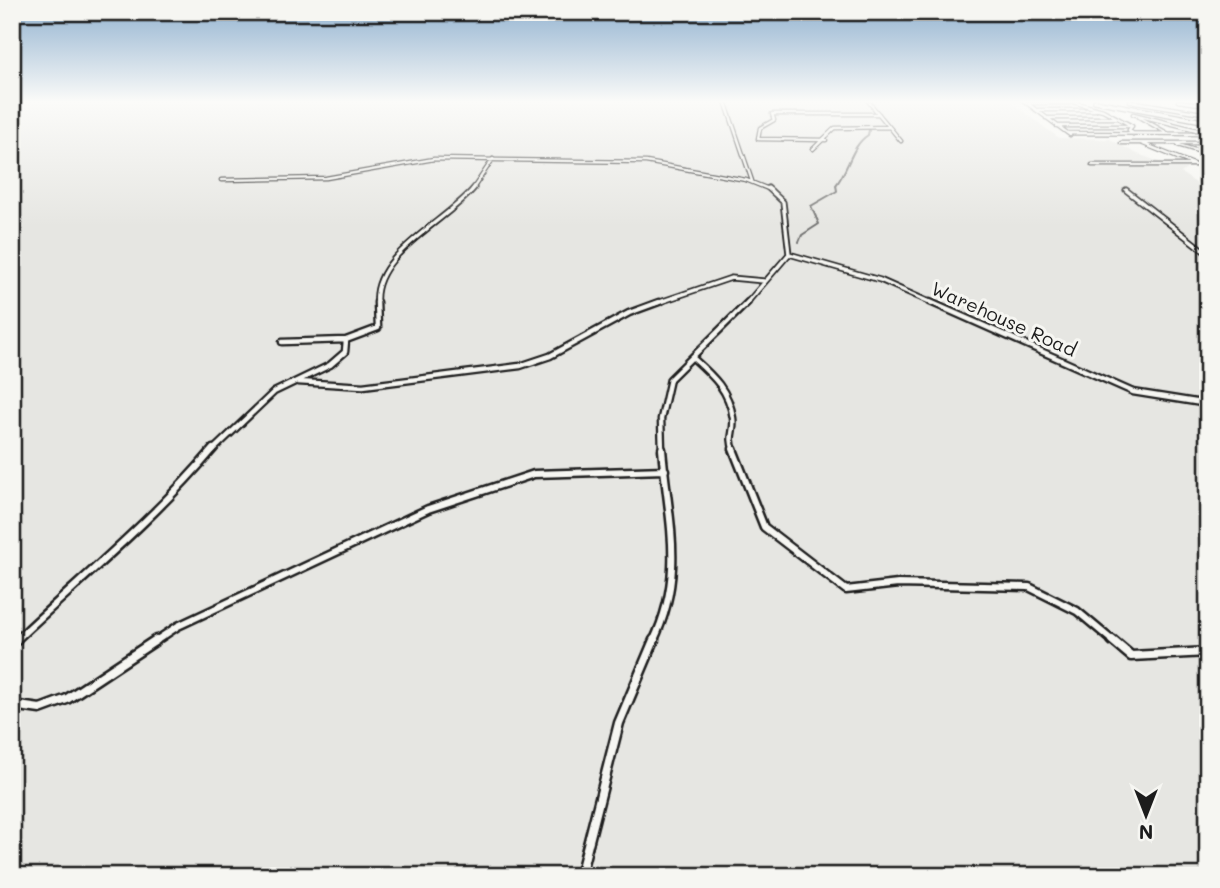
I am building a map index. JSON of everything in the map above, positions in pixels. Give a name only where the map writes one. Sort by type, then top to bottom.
[{"type":"street","points":[[739,142],[752,181]]},
{"type":"street","points":[[813,149],[822,142]]},
{"type":"street","points":[[1121,143],[1208,143]]},
{"type":"street","points":[[1141,143],[1196,166]]},
{"type":"street","points":[[1175,143],[1208,154]]},
{"type":"street","points":[[282,342],[346,340],[378,328],[376,287],[384,273],[409,243],[437,223],[482,179],[493,159]]},
{"type":"street","points":[[221,180],[317,179],[426,160],[646,162],[752,181],[770,189],[783,202],[789,254],[693,358],[670,379],[663,392],[665,470],[674,567],[672,598],[626,701],[580,876]]},
{"type":"street","points":[[1092,165],[1208,166]]},
{"type":"street","points":[[1126,190],[1208,254]]},
{"type":"street","name":"Warehouse Road","points":[[789,254],[804,256],[880,280],[1133,392],[1168,400],[1208,404]]},
{"type":"street","points":[[296,381],[363,386],[520,366],[550,356],[618,319],[656,303],[731,278],[764,281]]},
{"type":"street","points":[[12,644],[144,520],[182,489],[232,431],[274,392],[343,356],[346,340]]},
{"type":"street","points":[[693,358],[720,382],[724,391],[734,421],[729,438],[764,527],[846,590],[898,584],[1029,587],[1077,611],[1131,656],[1208,652]]},
{"type":"street","points":[[12,705],[40,709],[54,705],[178,626],[428,509],[534,474],[665,470]]},
{"type":"shaded area","points":[[12,142],[1116,142],[1135,153],[1171,166],[1188,168],[1181,173],[1208,191],[1208,208],[1195,208],[1208,217],[1208,876],[12,876]]},
{"type":"waterway","points":[[799,242],[802,235],[819,224],[811,206],[837,191],[836,185],[860,142]]}]
